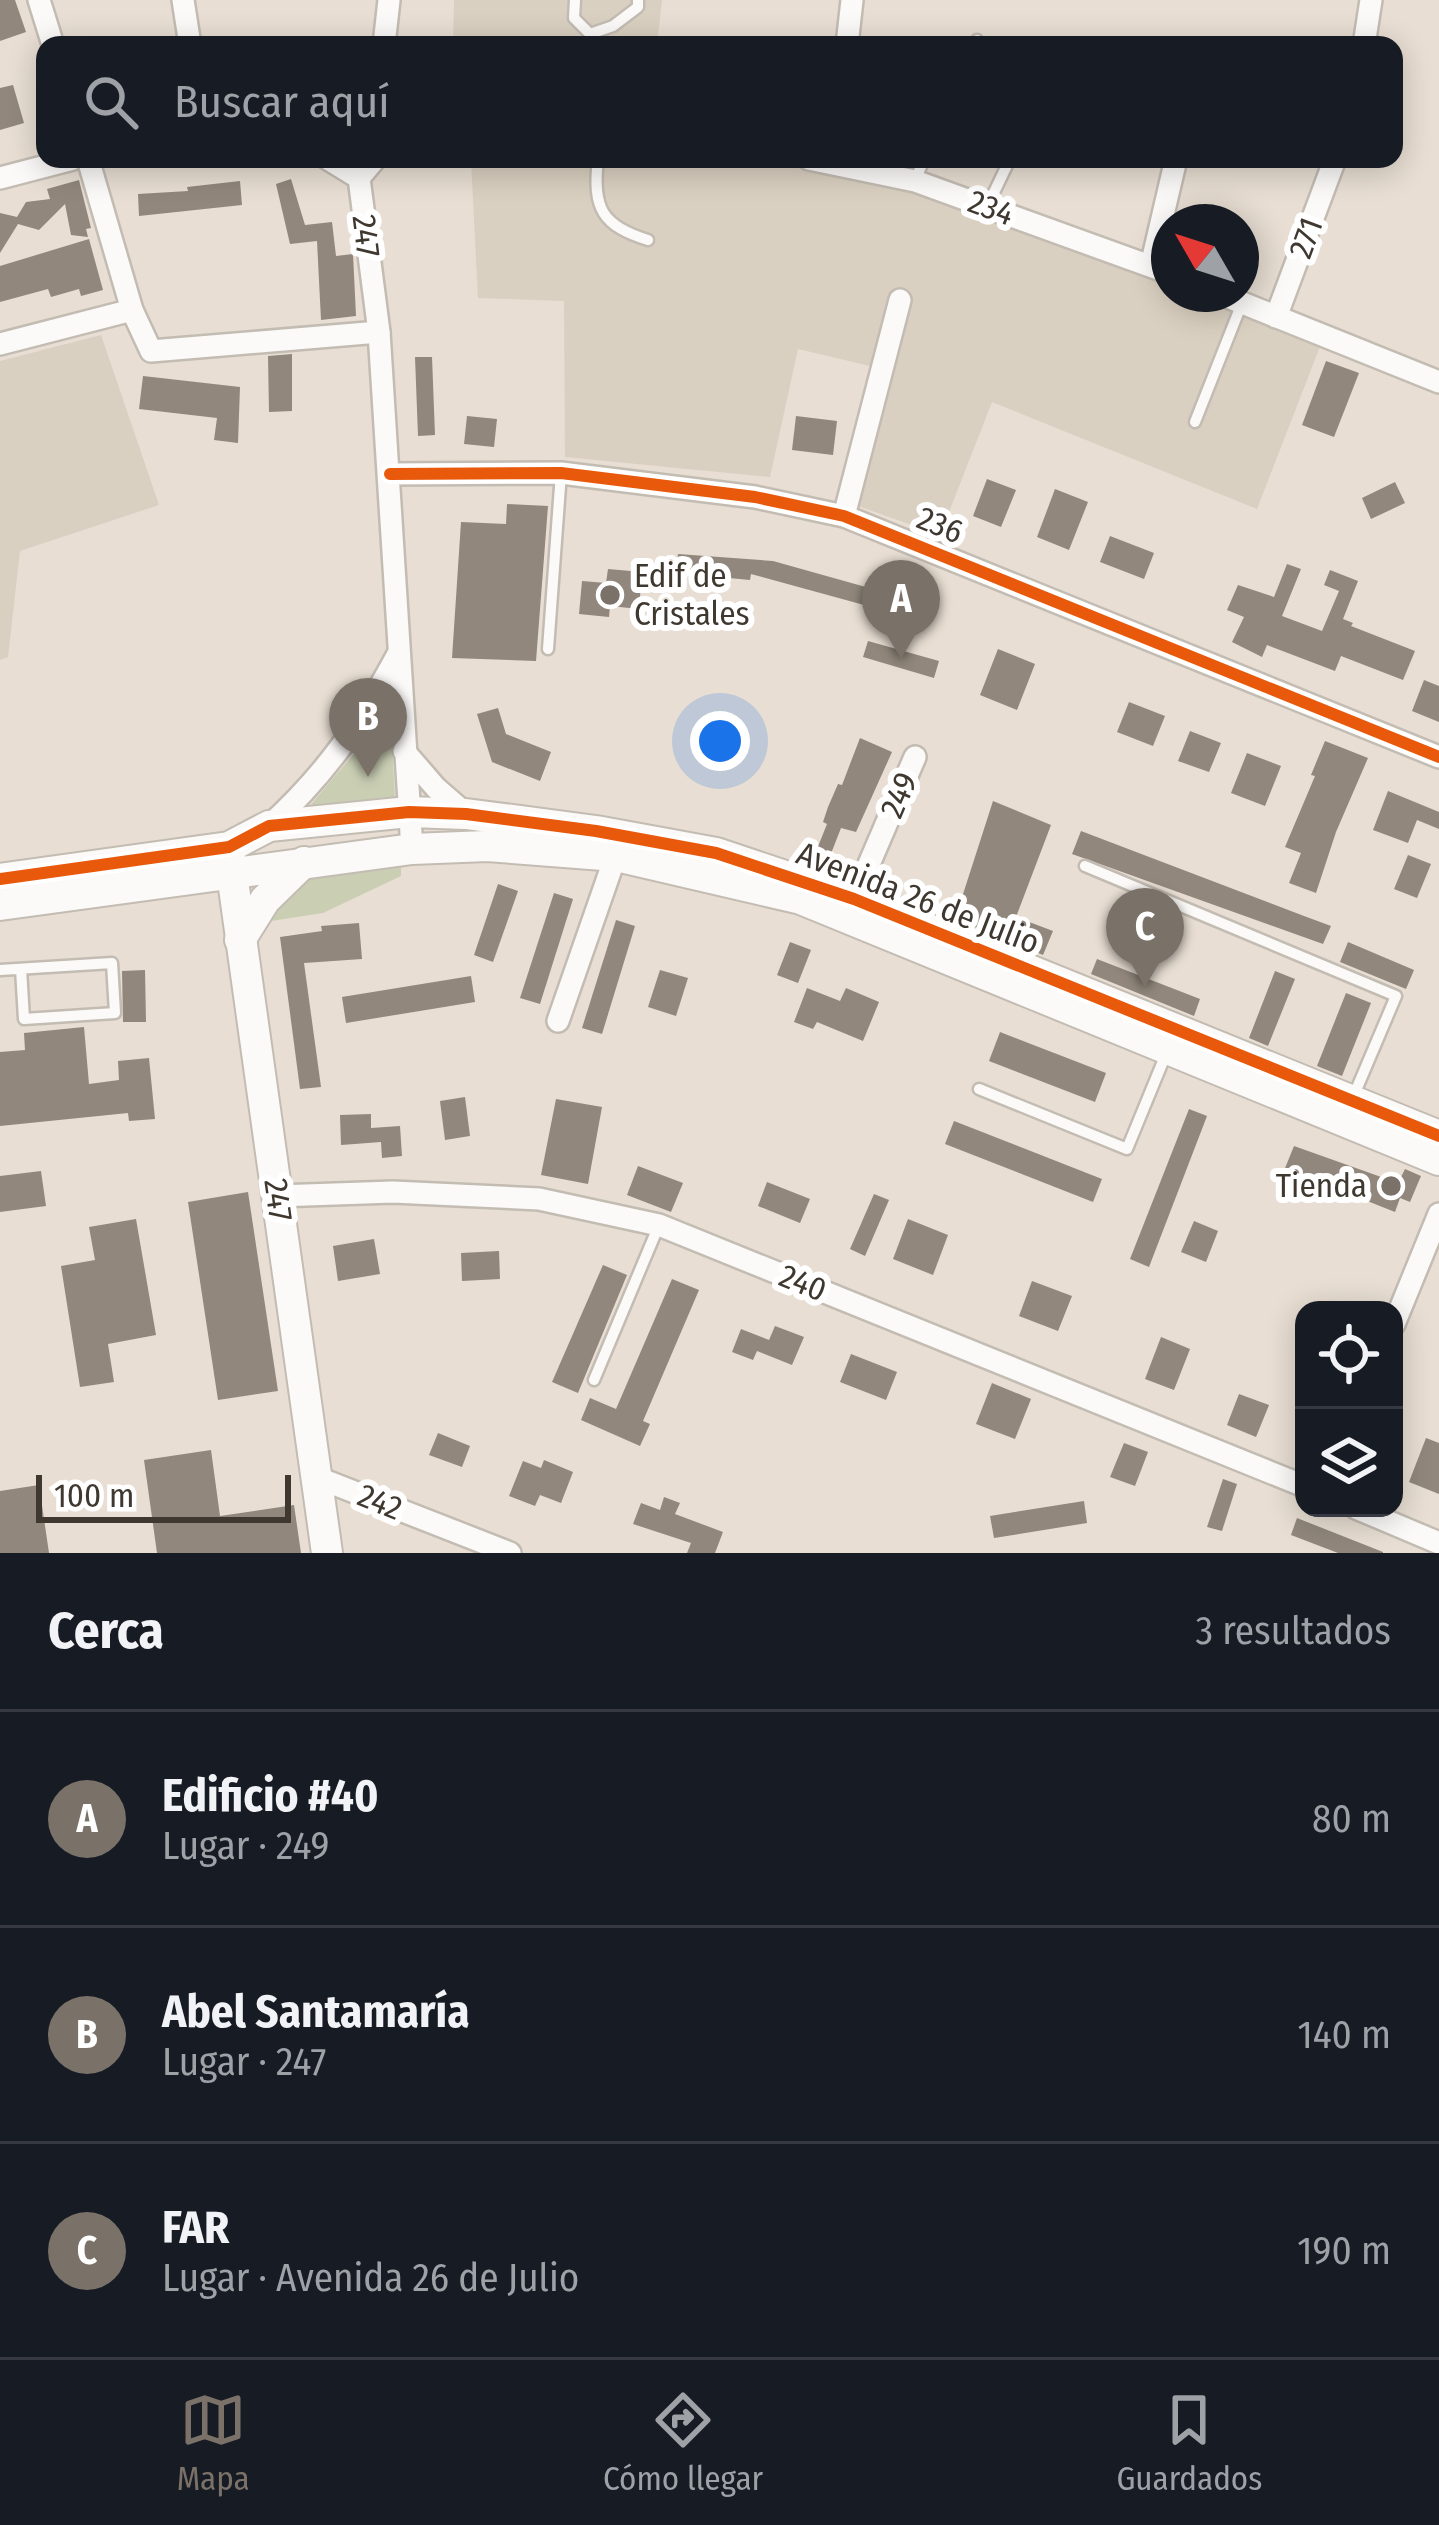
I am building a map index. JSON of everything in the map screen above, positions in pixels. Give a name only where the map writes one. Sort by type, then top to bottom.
[{"type":"street","points":[[40,0],[50,36]]},
{"type":"street","points":[[183,0],[189,36]]},
{"type":"street","points":[[385,36],[389,0]]},
{"type":"street","points":[[848,36],[852,0]]},
{"type":"street","points":[[1365,36],[1371,0]]},
{"type":"street","points":[[0,178],[38,168]]},
{"type":"street","points":[[91,168],[132,310],[151,351],[379,332]]},
{"type":"street","name":"247","points":[[343,168],[359,178]]},
{"type":"street","name":"247","points":[[367,168],[359,178],[379,332],[412,849]]},
{"type":"street","name":"234","points":[[865,168],[915,181],[1151,267]]},
{"type":"street","points":[[1170,204],[1175,168]]},
{"type":"street","name":"271","points":[[1276,317],[1332,168]]},
{"type":"street","points":[[844,516],[900,300]]},
{"type":"street","points":[[0,344],[132,310]]},
{"type":"street","points":[[1259,310],[1439,382]]},
{"type":"street","name":"236","points":[[390,474],[561,473],[755,497],[844,516],[1439,757]]},
{"type":"street","name":"247","points":[[269,826],[338,754],[365,717],[398,653]]},
{"type":"street","points":[[404,750],[466,814]]},
{"type":"street","name":"249","points":[[854,899],[915,757]]},
{"type":"street","name":"Avenida 26 de Julio","points":[[0,904],[161,883],[230,860],[269,826],[409,812],[466,814],[619,846],[801,899],[1439,1160]]},
{"type":"street","name":"Avenida 26 de Julio","points":[[0,879],[487,846],[619,846],[716,853],[854,899],[1439,1136]]},
{"type":"street","points":[[558,1022],[619,846]]},
{"type":"street","name":"247","points":[[230,860],[327,1553]]},
{"type":"street","points":[[161,883],[219,908],[240,940],[284,877],[308,860]]},
{"type":"street","name":"240","points":[[278,1196],[393,1192],[539,1199],[659,1225],[1295,1482]]},
{"type":"street","points":[[1403,1302],[1439,1214]]},
{"type":"street","name":"242","points":[[316,1477],[511,1553]]},
{"type":"street","points":[[1374,1517],[1430,1545]]},
{"type":"lane","points":[[575,0],[574,18],[587,36]]},
{"type":"lane","points":[[597,36],[638,7],[638,0]]},
{"type":"lane","points":[[597,168],[601,213],[617,230],[648,240]]},
{"type":"lane","points":[[915,181],[921,168]]},
{"type":"lane","points":[[987,207],[1006,168]]},
{"type":"lane","points":[[1195,422],[1238,312]]},
{"type":"lane","points":[[548,649],[561,473]]},
{"type":"lane","points":[[1085,866],[1396,996],[1353,1098]]},
{"type":"lane","points":[[0,970],[112,963],[115,1013],[24,1019],[21,969]]},
{"type":"lane","points":[[979,1089],[1127,1149],[1167,1051]]},
{"type":"lane","points":[[594,1380],[659,1225]]},
{"type":"shaded area","points":[[454,0],[662,0],[658,36],[453,36]]},
{"type":"shaded area","points":[[471,168],[836,168],[912,189],[1151,279],[1151,312],[1237,312],[1321,344],[1257,509],[992,402],[940,535],[855,505],[891,371],[798,349],[770,477],[565,457],[564,301],[478,298]]},
{"type":"shaded area","points":[[101,335],[159,505],[20,551],[8,657],[0,660],[0,361]]},
{"type":"green space","points":[[389,693],[395,799],[308,808],[364,742]]},
{"type":"green space","points":[[401,867],[401,876],[323,913],[271,921],[299,888],[327,873]]},
{"type":"building","points":[[0,0],[15,0],[26,32],[0,41]]},
{"type":"building","points":[[13,85],[24,123],[0,130],[0,88]]},
{"type":"building","points":[[291,179],[305,225],[332,222],[336,256],[353,254],[356,316],[321,320],[317,241],[290,244],[276,184]]},
{"type":"building","points":[[79,180],[91,228],[86,229],[88,237],[71,235],[65,204],[39,230],[18,224],[0,253],[0,213],[17,217],[26,202],[50,199],[47,189]]},
{"type":"building","points":[[240,181],[242,205],[139,216],[138,194]]},
{"type":"building","points":[[89,239],[103,290],[81,296],[79,289],[51,297],[48,289],[0,302],[0,266]]},
{"type":"building","points":[[292,354],[292,411],[269,412],[268,356]]},
{"type":"building","points":[[415,357],[432,357],[435,435],[418,436]]},
{"type":"building","points":[[1326,361],[1359,373],[1334,437],[1302,425]]},
{"type":"building","points":[[143,376],[240,387],[238,443],[214,440],[217,418],[139,409]]},
{"type":"building","points":[[467,416],[497,419],[494,447],[464,444]]},
{"type":"building","points":[[796,416],[837,421],[833,455],[792,450]]},
{"type":"building","points":[[987,479],[1016,490],[1001,527],[973,516]]},
{"type":"building","points":[[1395,482],[1405,503],[1371,519],[1362,498]]},
{"type":"building","points":[[1055,489],[1088,502],[1069,550],[1037,537]]},
{"type":"building","points":[[507,504],[548,506],[536,661],[452,658],[461,522],[506,524]]},
{"type":"building","points":[[1110,536],[1154,553],[1144,579],[1100,562]]},
{"type":"building","points":[[678,554],[773,561],[880,591],[875,608],[751,574],[750,580],[676,573]]},
{"type":"building","points":[[1287,564],[1301,569],[1282,616],[1322,631],[1339,591],[1324,585],[1330,570],[1358,581],[1343,619],[1415,651],[1403,680],[1341,656],[1335,671],[1267,645],[1262,657],[1232,642],[1244,617],[1227,610],[1238,585],[1274,597]]},
{"type":"building","name":"Edif de Cristales","points":[[608,569],[642,572],[639,609],[610,606],[609,617],[579,614],[582,581],[606,583]]},
{"type":"building","points":[[868,641],[939,661],[934,678],[863,657]]},
{"type":"building","points":[[998,649],[1035,664],[1017,710],[980,695]]},
{"type":"building","points":[[1424,680],[1439,686],[1439,722],[1412,711]]},
{"type":"building","points":[[1129,702],[1165,716],[1153,746],[1117,732]]},
{"type":"building","points":[[498,708],[506,734],[551,752],[540,781],[492,762],[477,714]]},
{"type":"building","points":[[1190,731],[1221,743],[1209,772],[1178,761]]},
{"type":"building","points":[[860,738],[892,752],[856,832],[841,828],[825,869],[811,864],[827,824],[823,822],[828,807]]},
{"type":"building","points":[[1325,741],[1368,758],[1316,893],[1289,883],[1301,853],[1285,847]]},
{"type":"building","points":[[1247,753],[1281,766],[1265,806],[1231,793]]},
{"type":"building","points":[[1388,791],[1439,812],[1439,829],[1417,820],[1408,843],[1373,830]]},
{"type":"building","points":[[993,801],[1051,825],[1016,917],[1053,931],[1043,955],[955,919]]},
{"type":"building","points":[[1081,831],[1331,926],[1323,944],[1072,854]]},
{"type":"building","points":[[1408,855],[1431,864],[1417,898],[1394,889]]},
{"type":"building","points":[[498,884],[518,891],[493,962],[474,955]]},
{"type":"building","points":[[554,893],[573,899],[540,1004],[520,998]]},
{"type":"building","points":[[616,920],[635,926],[602,1034],[582,1028]]},
{"type":"building","points":[[359,923],[362,959],[304,963],[321,1087],[300,1089],[280,937],[322,931],[321,926]]},
{"type":"building","points":[[790,942],[811,950],[798,983],[777,975]]},
{"type":"building","points":[[1348,942],[1414,970],[1406,989],[1340,962]]},
{"type":"building","points":[[1097,959],[1200,999],[1194,1016],[1091,974]]},
{"type":"building","points":[[145,970],[146,1022],[123,1022],[122,971]]},
{"type":"building","points":[[660,970],[688,978],[676,1016],[648,1007]]},
{"type":"building","points":[[1275,971],[1295,979],[1268,1046],[1249,1038]]},
{"type":"building","points":[[471,976],[475,1002],[346,1023],[342,997]]},
{"type":"building","points":[[807,988],[840,1001],[846,988],[879,1002],[863,1041],[817,1022],[813,1029],[794,1022]]},
{"type":"building","points":[[1346,993],[1371,1003],[1342,1076],[1317,1066]]},
{"type":"building","points":[[84,1027],[89,1084],[119,1080],[118,1061],[149,1058],[155,1119],[129,1121],[128,1113],[0,1126],[0,1052],[25,1050],[24,1033]]},
{"type":"building","points":[[1000,1032],[1106,1073],[1095,1102],[989,1061]]},
{"type":"building","points":[[465,1097],[470,1136],[445,1140],[440,1101]]},
{"type":"building","points":[[556,1099],[602,1107],[588,1184],[541,1175]]},
{"type":"building","points":[[1189,1109],[1207,1116],[1149,1267],[1130,1259]]},
{"type":"building","points":[[371,1114],[371,1128],[400,1126],[402,1156],[382,1158],[381,1142],[341,1145],[340,1115]]},
{"type":"building","points":[[954,1121],[1102,1179],[1093,1202],[945,1144]]},
{"type":"building","points":[[1294,1146],[1398,1183],[1405,1169],[1421,1176],[1410,1202],[1400,1198],[1395,1212],[1337,1189],[1334,1199],[1281,1178]]},
{"type":"building","points":[[638,1166],[683,1183],[671,1212],[627,1195]]},
{"type":"building","points":[[41,1171],[46,1206],[0,1212],[0,1176]]},
{"type":"building","points":[[767,1182],[810,1199],[800,1223],[758,1206]]},
{"type":"building","points":[[248,1192],[278,1391],[218,1400],[188,1202]]},
{"type":"building","points":[[874,1194],[889,1200],[865,1256],[850,1249]]},
{"type":"building","points":[[136,1219],[156,1335],[108,1344],[114,1382],[80,1387],[61,1266],[95,1260],[89,1227]]},
{"type":"building","points":[[908,1219],[948,1235],[933,1275],[893,1259]]},
{"type":"building","points":[[1194,1221],[1218,1231],[1206,1262],[1181,1252]]},
{"type":"building","points":[[374,1239],[380,1274],[338,1281],[333,1246]]},
{"type":"building","points":[[499,1251],[500,1279],[462,1281],[461,1253]]},
{"type":"building","points":[[603,1265],[627,1275],[578,1393],[552,1382]]},
{"type":"building","points":[[672,1279],[699,1290],[643,1421],[650,1424],[640,1446],[581,1420],[590,1398],[616,1409]]},
{"type":"building","points":[[1032,1281],[1072,1296],[1058,1331],[1019,1316]]},
{"type":"building","points":[[775,1326],[804,1337],[792,1365],[757,1351],[753,1360],[732,1352],[741,1329],[769,1340]]},
{"type":"building","points":[[1161,1337],[1190,1349],[1174,1390],[1145,1379]]},
{"type":"building","points":[[851,1354],[897,1372],[886,1400],[840,1382]]},
{"type":"building","points":[[992,1383],[1031,1399],[1015,1439],[976,1424]]},
{"type":"building","points":[[1239,1394],[1269,1405],[1256,1437],[1227,1425]]},
{"type":"building","points":[[438,1433],[470,1446],[462,1467],[429,1455]]},
{"type":"building","points":[[1426,1438],[1439,1443],[1439,1494],[1409,1482]]},
{"type":"building","points":[[1124,1443],[1148,1452],[1135,1486],[1110,1477]]},
{"type":"building","points":[[211,1450],[220,1516],[294,1505],[301,1553],[157,1553],[144,1460]]},
{"type":"building","points":[[544,1460],[573,1472],[561,1503],[540,1495],[535,1506],[509,1496],[523,1461],[541,1468]]},
{"type":"building","points":[[1223,1479],[1237,1484],[1222,1531],[1207,1527]]},
{"type":"building","points":[[39,1485],[49,1553],[0,1553],[0,1491]]},
{"type":"building","points":[[664,1497],[680,1503],[675,1514],[723,1532],[715,1553],[687,1553],[691,1543],[633,1524],[641,1503],[660,1510]]},
{"type":"building","points":[[1084,1501],[1087,1523],[994,1538],[990,1516]]},
{"type":"building","points":[[1297,1518],[1383,1553],[1338,1553],[1291,1535]]},
{"type":"cycle path","points":[[390,474],[561,473],[755,497],[844,516],[1439,757]]},
{"type":"cycle path","points":[[0,879],[229,847],[269,826],[409,812],[466,814],[596,831],[716,853],[854,899],[1439,1136]]},
{"type":"place","name":"Edif de Cristales","points":[[610,595]]},
{"type":"place","name":"Edificio #40","points":[[901,659]]},
{"type":"place","name":"Abel Santamaría","points":[[368,777]]},
{"type":"place","name":"FAR","points":[[1145,987]]},
{"type":"place","name":"Tienda","points":[[1391,1186]]}]
